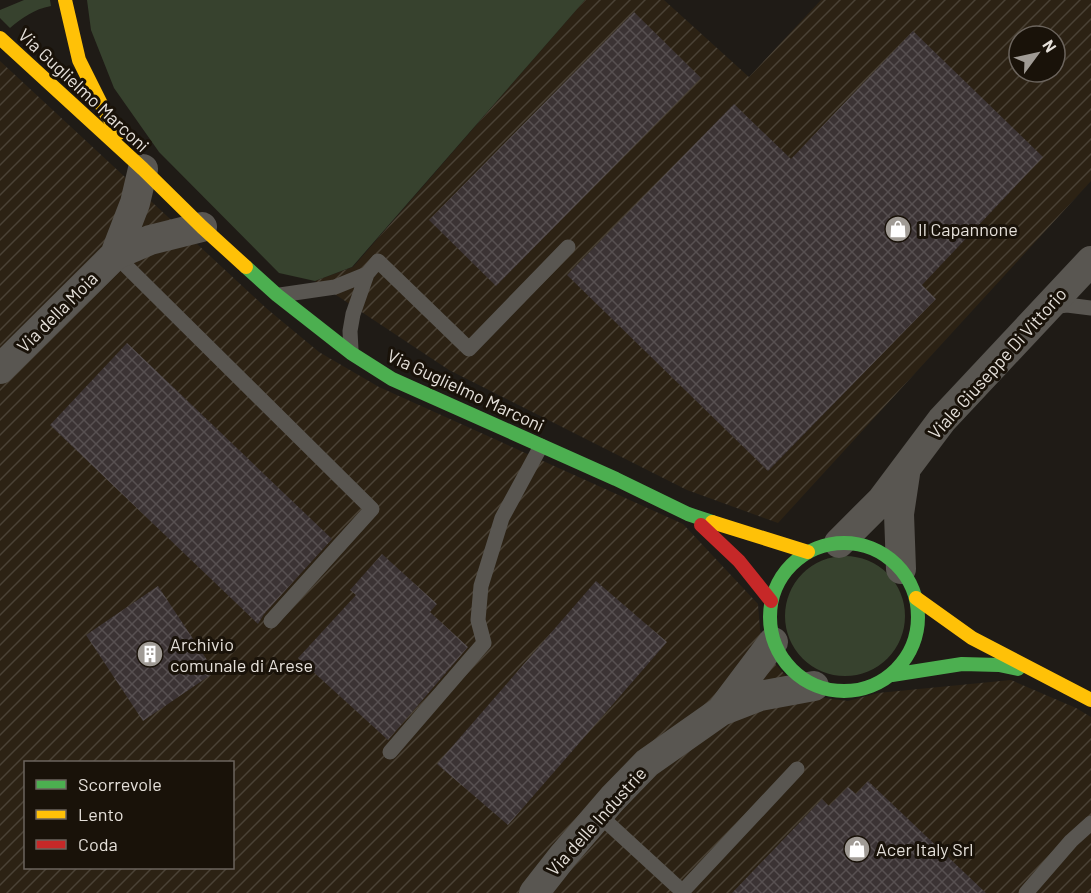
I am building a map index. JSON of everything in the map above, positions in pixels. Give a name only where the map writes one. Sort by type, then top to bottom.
[{"type":"street","name":"Via Guglielmo Marconi","points":[[65,0],[79,60],[105,112],[143,169]]},
{"type":"street","name":"Via Guglielmo Marconi","points":[[0,38],[277,295],[351,353],[392,379],[616,479],[688,514],[808,552]]},
{"type":"street","name":"Via della Moia","points":[[115,255],[135,203],[143,169]]},
{"type":"street","name":"Via della Moia","points":[[0,369],[115,255],[150,240],[202,227]]},
{"type":"street","name":"Viale Giuseppe Di Vittorio","points":[[839,543],[882,500],[942,420],[1091,261]]},
{"type":"street","name":"Viale Giuseppe Di Vittorio","points":[[901,569],[899,514],[906,468]]},
{"type":"street","name":"Via Guglielmo Marconi","points":[[688,514],[727,548],[750,572],[771,601]]},
{"type":"street","points":[[839,543],[862,545],[883,554],[901,569],[916,598],[919,619],[915,640],[906,659],[892,675],[874,686],[855,691],[834,692],[814,686],[797,675],[783,661],[773,642],[769,622],[771,601],[778,581],[791,564],[808,552],[839,543]]},
{"type":"street","points":[[916,598],[972,638],[1091,700]]},
{"type":"street","name":"Via delle Industrie","points":[[721,711],[773,642]]},
{"type":"street","points":[[892,675],[962,664],[999,665],[1038,673]]},
{"type":"street","name":"Via delle Industrie","points":[[534,893],[619,790],[648,763],[721,711],[760,696],[814,686]]},
{"type":"lane","points":[[351,353],[350,331],[353,314],[367,274],[378,261],[469,350],[568,247]]},
{"type":"lane","points":[[115,255],[372,509],[271,621]]},
{"type":"lane","points":[[277,295],[335,287],[367,274]]},
{"type":"lane","points":[[1048,307],[1067,305],[1091,308]]},
{"type":"lane","points":[[390,752],[484,643],[478,620],[481,586],[502,518],[541,446]]},
{"type":"lane","points":[[598,814],[682,892],[797,769]]},
{"type":"lane","points":[[1026,893],[1071,841],[1091,823]]},
{"type":"shaded area","points":[[585,0],[664,0],[749,77],[821,0],[1091,0],[1091,181],[778,523],[687,490],[449,370],[315,281],[353,267]]},
{"type":"shaded area","points":[[0,61],[266,308],[319,352],[379,387],[683,524],[758,604],[760,630],[771,659],[786,676],[817,697],[848,701],[878,693],[1011,680],[1076,708],[1091,717],[1091,893],[0,893]]},
{"type":"green space","points":[[24,0],[50,0],[51,6],[29,14],[10,28],[0,18],[0,10]]},
{"type":"green space","points":[[87,0],[585,0],[352,267],[315,281],[279,273],[159,152],[114,88],[91,30]]},
{"type":"green space","points":[[845,556],[868,560],[888,573],[901,593],[905,616],[901,639],[888,659],[868,672],[845,676],[822,672],[802,659],[789,639],[785,616],[789,593],[802,573],[822,560]]},
{"type":"building","points":[[634,12],[701,78],[496,286],[429,220]]},
{"type":"building","points":[[913,31],[1043,157],[922,285],[936,299],[768,471],[567,275],[734,104],[791,159]]},
{"type":"building","points":[[127,343],[332,539],[264,614],[258,624],[50,425]]},
{"type":"building","points":[[382,554],[437,604],[430,612],[468,647],[388,740],[298,658],[356,595],[350,590]]},
{"type":"building","points":[[596,581],[667,642],[508,825],[437,764]]},
{"type":"building","name":"Archivio comunale di Arese","points":[[158,586],[215,672],[143,721],[86,635]]},
{"type":"building","name":"Acer Italy Srl","points":[[868,781],[986,893],[732,893],[822,799],[829,806],[848,787],[856,794]]},
{"type":"traffic: fast","points":[[246,267],[277,295],[351,353],[392,379],[616,479],[688,514],[712,522]]},
{"type":"traffic: fast","points":[[844,543],[872,548],[885,555],[896,565],[906,576],[913,589],[918,617],[913,645],[906,658],[896,669],[885,679],[872,686],[844,691],[816,686],[803,679],[792,669],[782,658],[775,645],[770,617],[775,589],[782,576],[792,565],[803,555],[816,548],[844,543]]},
{"type":"traffic: fast","points":[[892,675],[962,664],[999,665],[1018,669]]},
{"type":"traffic: slow","points":[[65,0],[79,60],[105,112],[119,133]]},
{"type":"traffic: slow","points":[[0,38],[246,267]]},
{"type":"traffic: slow","points":[[712,522],[808,552]]},
{"type":"traffic: slow","points":[[916,598],[972,638],[1091,700]]},
{"type":"traffic: jam","points":[[701,525],[739,561],[771,601]]},
{"type":"place","name":"Il Capannone","points":[[898,229]]},
{"type":"place","name":"Archivio comunale di Arese","points":[[150,654]]},
{"type":"place","name":"Acer Italy Srl","points":[[857,849]]}]
